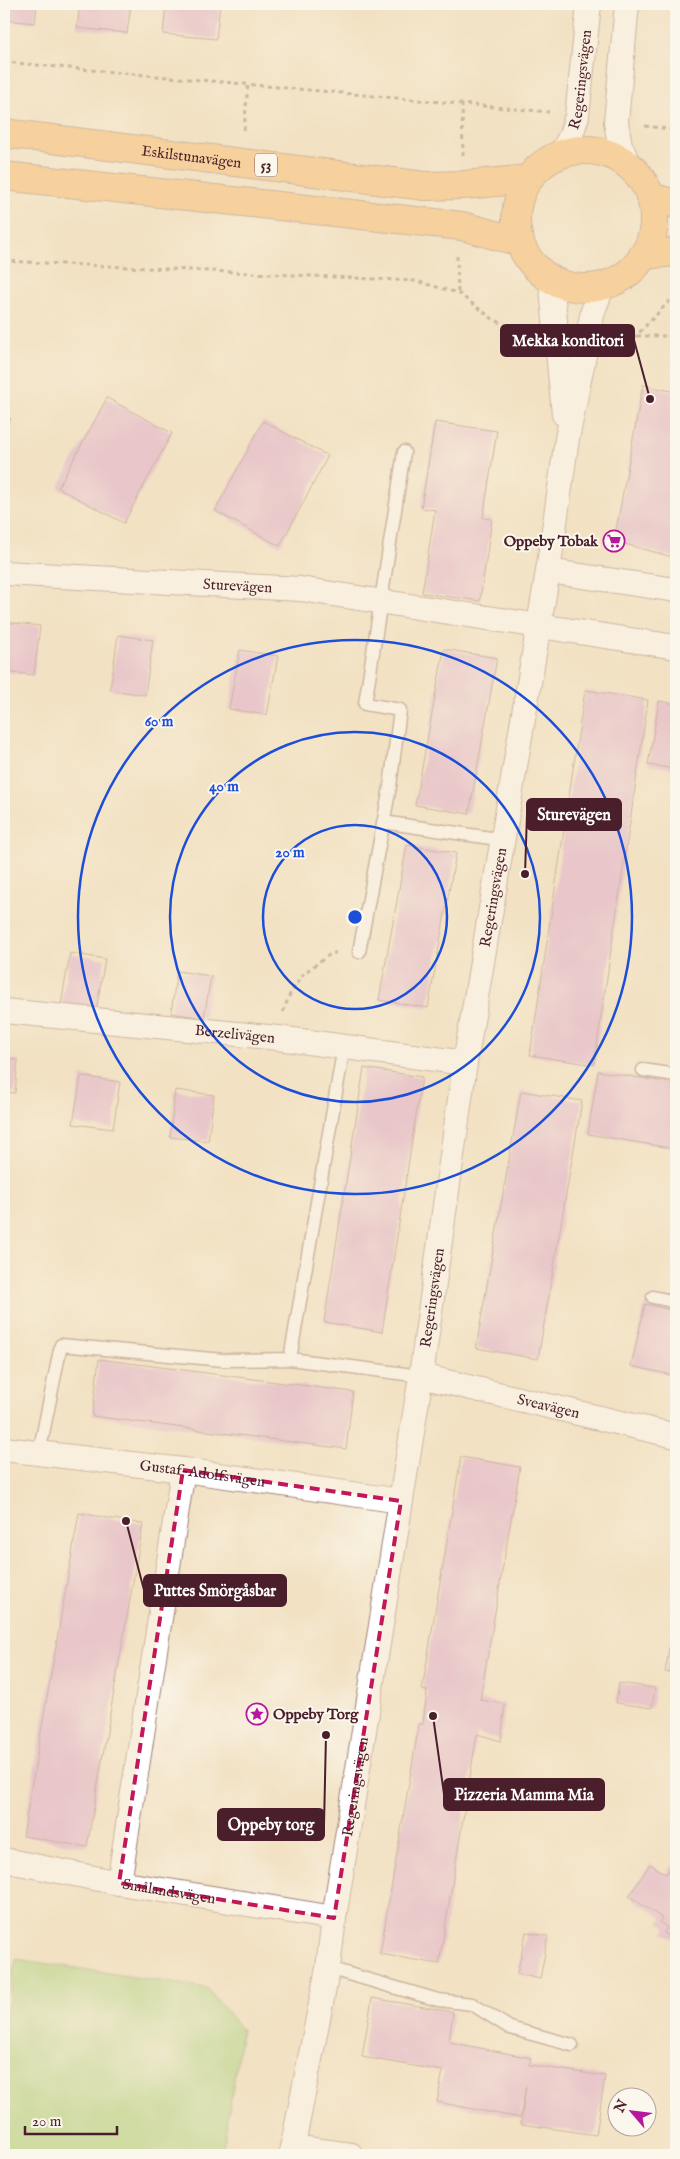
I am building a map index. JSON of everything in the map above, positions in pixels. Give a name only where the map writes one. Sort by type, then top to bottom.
[{"type":"main road","name":"Eskilstunavägen","points":[[4,133],[425,186],[464,186],[528,179]]},
{"type":"main road","points":[[578,150],[597,151],[614,156],[629,166],[642,180],[650,197],[654,217],[652,230],[643,255],[632,268],[619,279],[603,285],[585,288],[567,286],[551,279],[538,269],[527,257],[520,242],[516,221],[518,199],[528,179],[543,164],[561,154],[578,150]]},
{"type":"main road","points":[[4,176],[462,226],[520,242]]},
{"type":"main road","points":[[650,197],[676,204]]},
{"type":"main road","points":[[643,255],[676,252]]},
{"type":"street","name":"Regeringsvägen","points":[[561,154],[571,135],[577,116],[589,4]]},
{"type":"street","points":[[627,4],[616,122],[620,145],[629,166]]},
{"type":"street","name":"Regeringsvägen","points":[[551,279],[567,439]]},
{"type":"street","name":"Regeringsvägen","points":[[291,2151],[328,1968],[334,1918],[421,1376],[466,1063],[548,572],[567,439],[593,311],[603,285]]},
{"type":"street","points":[[548,572],[676,590]]},
{"type":"street","name":"Sturevägen","points":[[4,573],[300,588],[676,647]]},
{"type":"street","name":"Berzelivägen","points":[[4,1010],[278,1038],[466,1063]]},
{"type":"street","name":"Sveavägen","points":[[421,1376],[676,1436]]},
{"type":"street","name":"Gustaf-Adolfsvägen","points":[[4,1449],[183,1470],[401,1501]]},
{"type":"street","points":[[119,1883],[183,1470]]},
{"type":"street","name":"Smålandsvägen","points":[[4,1860],[119,1883],[334,1918]]},
{"type":"street","points":[[291,2151],[351,2155]]},
{"type":"lane","points":[[360,952],[400,710],[364,704],[404,452]]},
{"type":"lane","points":[[383,822],[504,840]]},
{"type":"lane","points":[[290,1359],[344,1046]]},
{"type":"lane","points":[[643,1070],[676,1075]]},
{"type":"lane","points":[[653,1297],[676,1302]]},
{"type":"lane","points":[[39,1453],[61,1345],[223,1360],[290,1359],[421,1376]]},
{"type":"lane","points":[[328,1968],[438,2000],[472,2004],[510,2028],[572,2045]]},
{"type":"path","points":[[4,62],[545,112]]},
{"type":"path","points":[[244,130],[248,85]]},
{"type":"path","points":[[4,261],[416,281],[458,293],[493,319],[525,336],[557,337]]},
{"type":"path","points":[[636,336],[676,294]]},
{"type":"path","points":[[588,336],[676,336]]},
{"type":"path","points":[[278,1038],[276,1028],[290,994],[304,973],[332,953],[360,952]]},
{"type":"highlighted area","points":[[183,1470],[401,1501],[334,1918],[119,1883]]},
{"type":"green space","points":[[16,1959],[207,1988],[242,2030],[222,2155],[4,2155],[4,2028]]},
{"type":"building","points":[[4,4],[37,4],[35,23],[4,20]]},
{"type":"building","points":[[80,4],[131,4],[127,33],[77,28]]},
{"type":"building","points":[[166,4],[220,4],[216,39],[163,34]]},
{"type":"building","points":[[643,385],[676,392],[676,558],[614,541]]},
{"type":"building","points":[[107,398],[172,433],[124,523],[58,488]]},
{"type":"building","points":[[4,415],[11,419],[4,432]]},
{"type":"building","points":[[263,421],[328,456],[280,546],[215,511]]},
{"type":"building","points":[[435,422],[497,431],[483,518],[492,519],[480,601],[422,593],[435,510],[421,508]]},
{"type":"building","points":[[5,622],[40,626],[34,675],[4,672]]},
{"type":"building","points":[[118,635],[153,640],[145,695],[110,690]]},
{"type":"building","points":[[444,649],[497,658],[469,814],[415,805]]},
{"type":"building","points":[[240,650],[278,656],[267,715],[229,709]]},
{"type":"building","points":[[585,690],[648,700],[594,1065],[530,1055]]},
{"type":"building","points":[[659,701],[676,704],[676,769],[648,765]]},
{"type":"building","points":[[407,845],[456,853],[428,1008],[379,1000]]},
{"type":"building","points":[[70,953],[105,959],[96,1011],[61,1005]]},
{"type":"building","points":[[177,971],[211,976],[204,1018],[171,1013]]},
{"type":"building","points":[[4,1058],[18,1060],[15,1093],[4,1092]]},
{"type":"building","points":[[364,1068],[422,1077],[382,1332],[324,1322]]},
{"type":"building","points":[[598,1071],[676,1084],[676,1149],[588,1134]]},
{"type":"building","points":[[81,1076],[120,1082],[113,1129],[73,1124]]},
{"type":"building","points":[[175,1090],[214,1095],[208,1141],[170,1137]]},
{"type":"building","points":[[521,1091],[582,1101],[538,1359],[476,1348]]},
{"type":"building","points":[[645,1304],[676,1311],[676,1376],[631,1366]]},
{"type":"building","points":[[99,1359],[353,1392],[346,1449],[92,1416]]},
{"type":"building","points":[[461,1457],[520,1467],[480,1700],[505,1704],[501,1741],[477,1734],[439,1964],[380,1954],[419,1724],[423,1724],[427,1691],[422,1690]]},
{"type":"building","points":[[79,1513],[143,1524],[87,1847],[23,1836]]},
{"type":"building","points":[[672,1632],[676,1632],[676,1674],[665,1672]]},
{"type":"building","points":[[619,1683],[655,1688],[652,1708],[616,1703]]},
{"type":"building","points":[[650,1864],[666,1874],[672,1866],[676,1869],[676,1941],[664,1933],[667,1927],[659,1922],[662,1918],[629,1896]]},
{"type":"building","points":[[526,1932],[548,1936],[540,1979],[517,1974]]},
{"type":"building","points":[[372,1998],[453,2012],[449,2042],[531,2058],[529,2065],[605,2076],[596,2135],[521,2124],[526,2086],[520,2118],[437,2102],[443,2071],[362,2057]]},
{"type":"place","name":"Mekka konditori","points":[[650,399]]},
{"type":"place","name":"Oppeby Tobak","points":[[614,541]]},
{"type":"place","name":"Sturevägen","points":[[525,874]]},
{"type":"place","name":"Puttes Smörgåsbar","points":[[126,1521]]},
{"type":"place","name":"Oppeby Torg","points":[[257,1714]]},
{"type":"place","name":"Pizzeria Mamma Mia","points":[[433,1716]]},
{"type":"place","name":"Oppeby torg","points":[[326,1735]]}]
